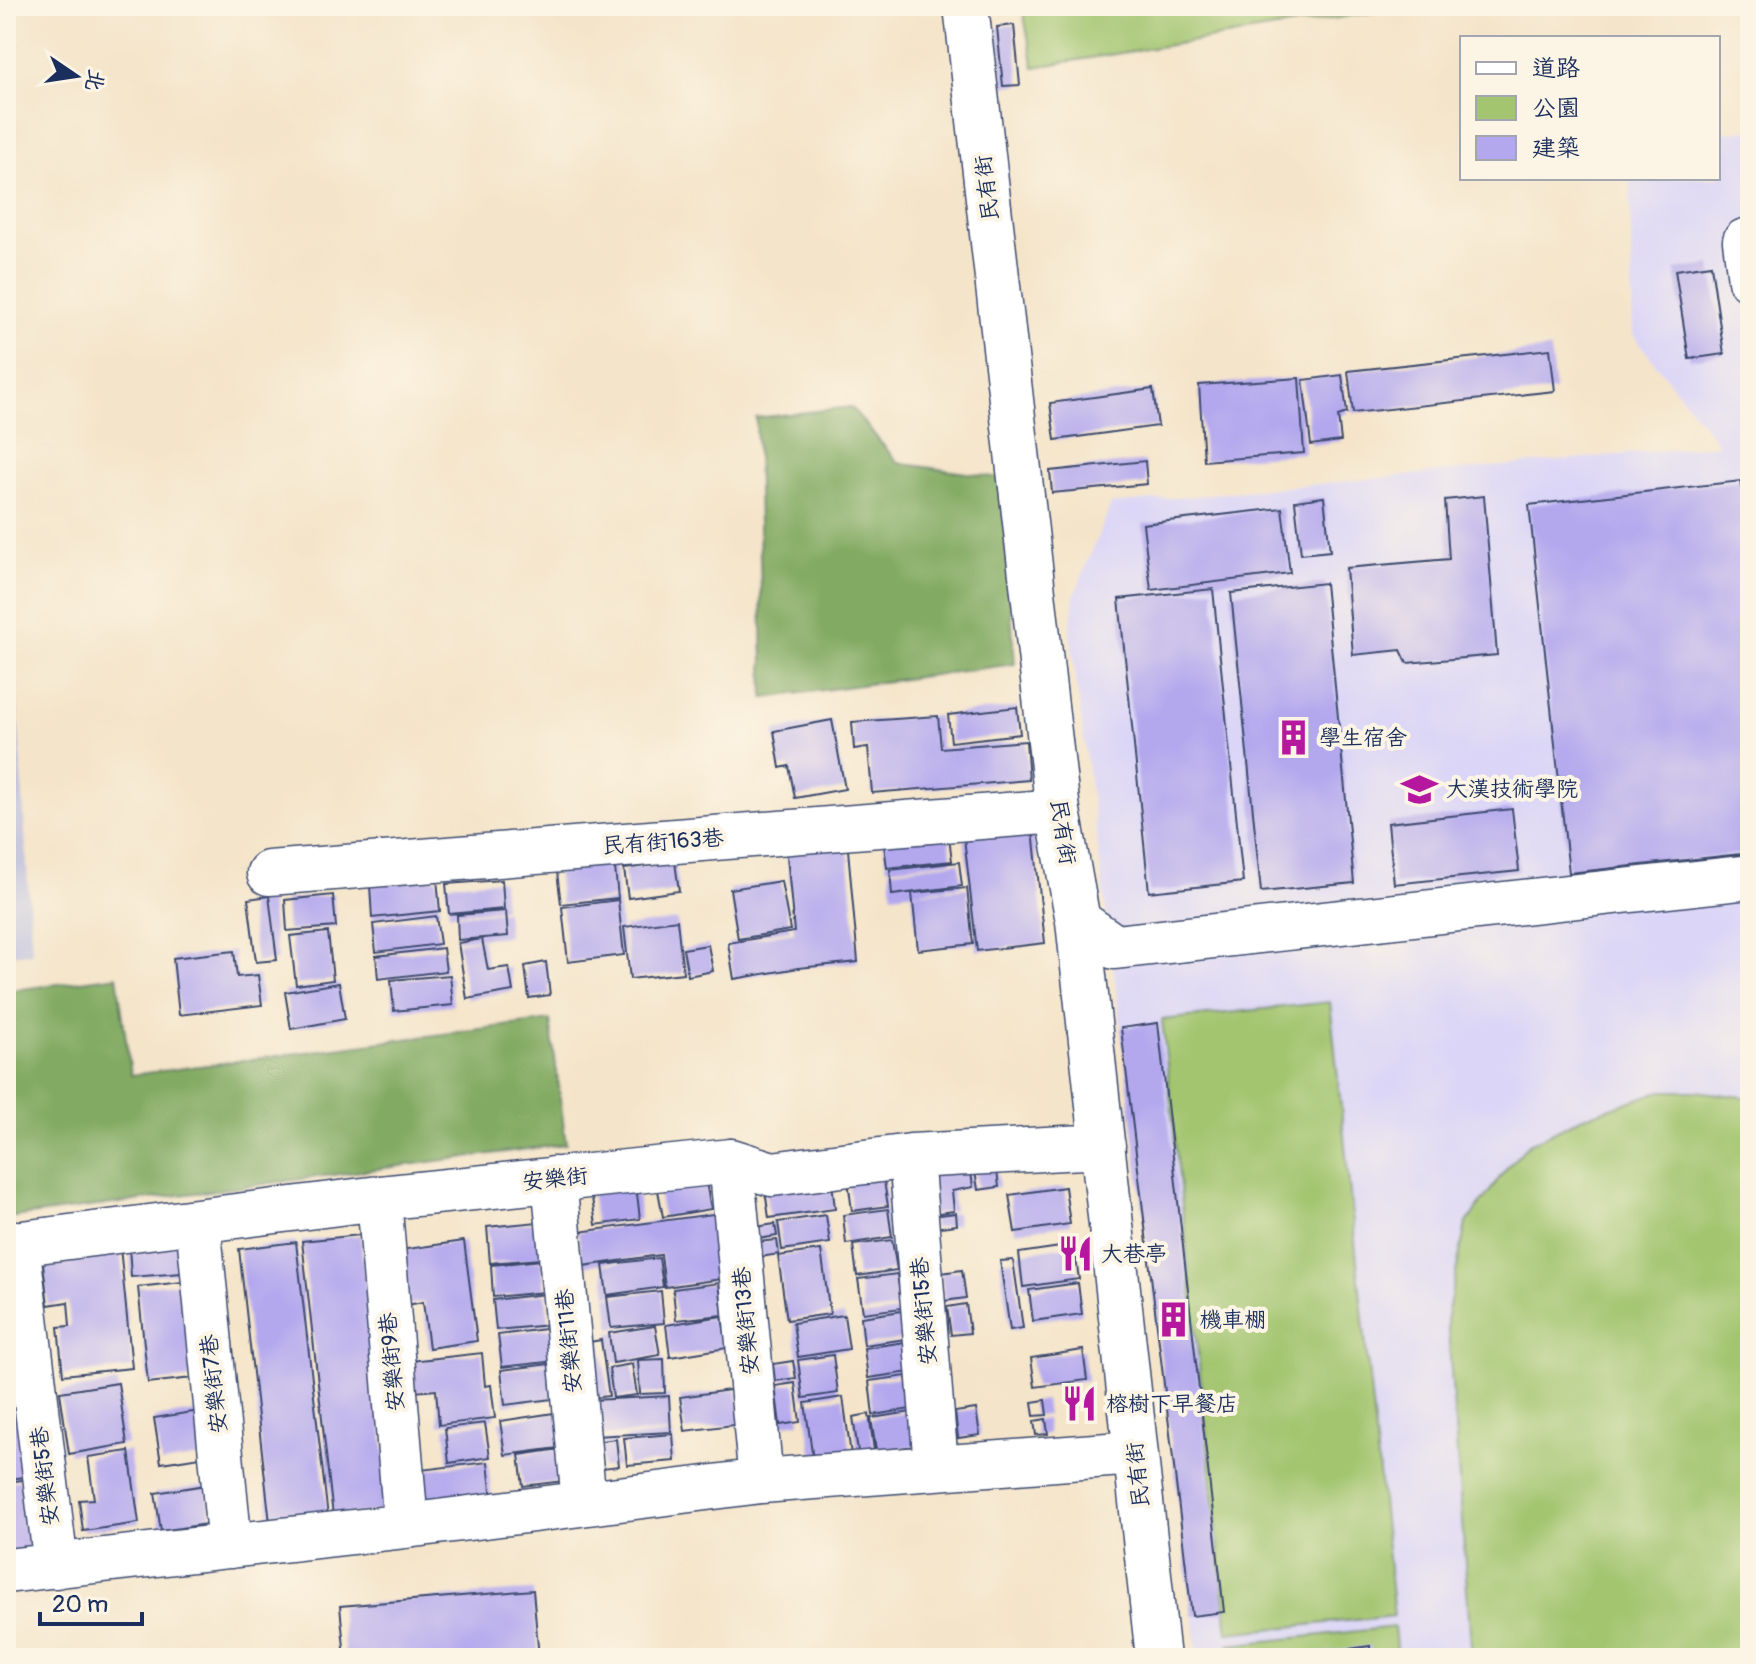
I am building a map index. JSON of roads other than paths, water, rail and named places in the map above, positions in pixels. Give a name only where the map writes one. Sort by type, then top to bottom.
[{"type":"street","name":"民有街","points":[[966,6],[1058,811],[1078,921],[1158,1658]]},
{"type":"street","points":[[1750,240],[1745,241],[1750,280]]},
{"type":"street","name":"民有街163巷","points":[[269,873],[1058,811]]},
{"type":"street","points":[[1078,921],[1115,947],[1750,877]]},
{"type":"street","name":"安樂街","points":[[12,1244],[379,1198],[731,1161],[772,1174],[911,1156],[1103,1146]]},
{"type":"street","name":"安樂街15巷","points":[[911,1156],[936,1466]]},
{"type":"street","name":"安樂街13巷","points":[[731,1161],[761,1481]]},
{"type":"street","name":"安樂街11巷","points":[[554,1179],[584,1503]]},
{"type":"street","name":"安樂街9巷","points":[[379,1198],[406,1526]]},
{"type":"street","name":"安樂街7巷","points":[[198,1222],[230,1546]]},
{"type":"street","name":"安樂街5巷","points":[[12,1244],[56,1566]]},
{"type":"street","points":[[6,1571],[406,1526],[761,1481],[1135,1453]]},
{"type":"place","name":"學生宿舍","points":[[1293,738]]},
{"type":"place","name":"大漢技術學院","points":[[1420,789]]},
{"type":"place","name":"大巷亭","points":[[1075,1254]]},
{"type":"place","name":"機車棚","points":[[1174,1320]]},
{"type":"place","name":"榕樹下早餐店","points":[[1080,1404]]}]
